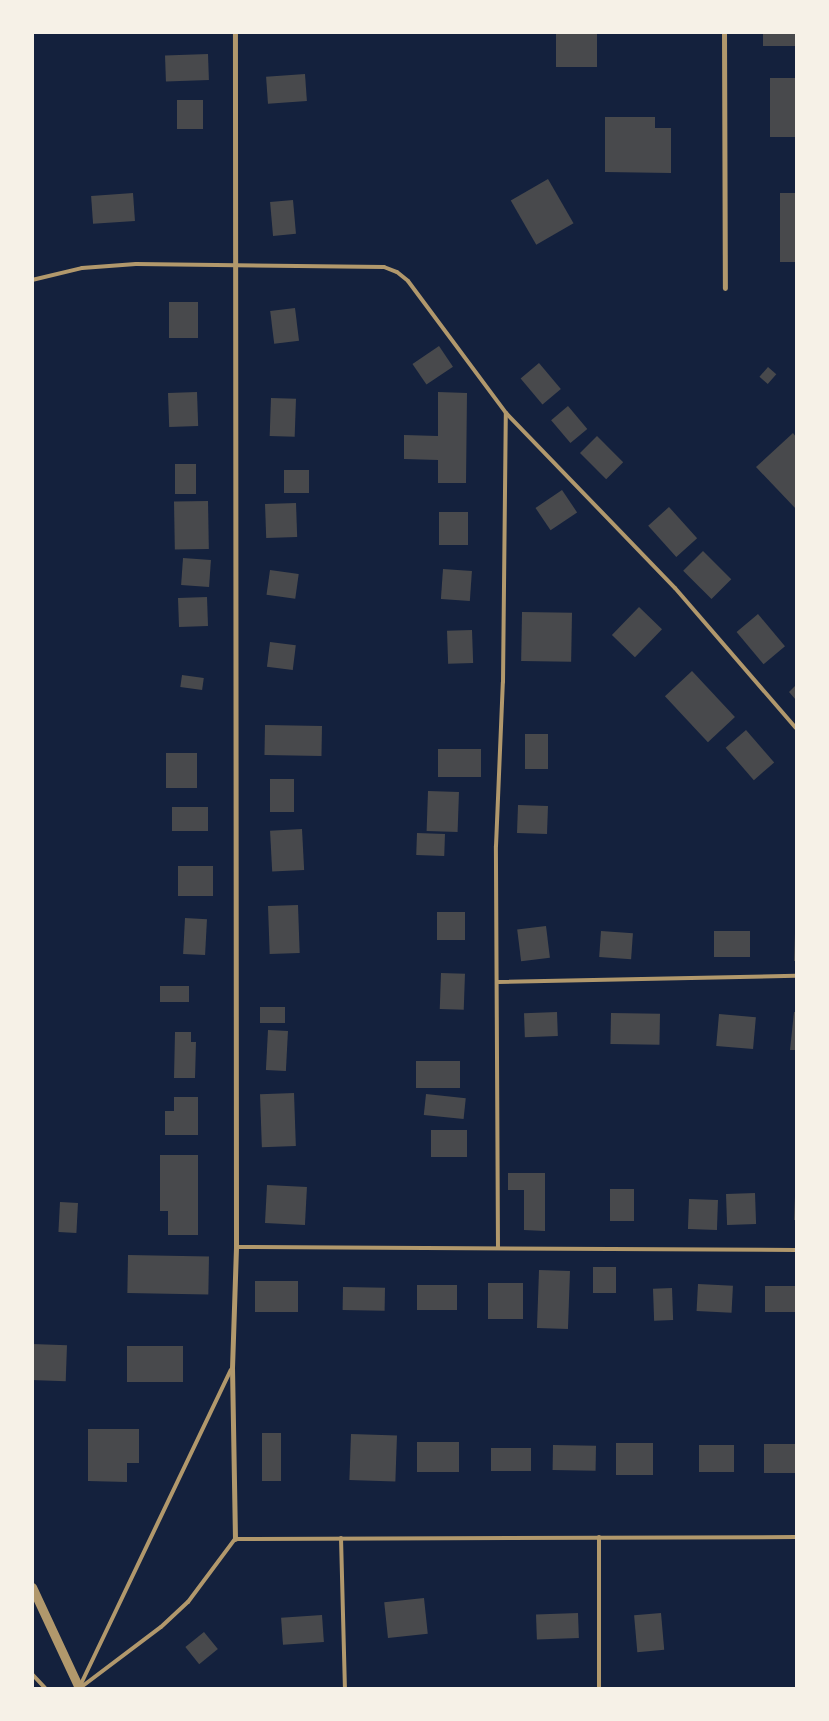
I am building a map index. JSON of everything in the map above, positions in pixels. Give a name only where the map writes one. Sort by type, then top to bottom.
[{"type":"street","points":[[235,32],[237,263],[236,1247],[232,1368],[235,1540]]},
{"type":"street","points":[[724,32],[725,288]]},
{"type":"street","points":[[32,1587],[79,1688]]},
{"type":"lane","points":[[32,280],[82,268],[136,264],[237,263],[384,267],[397,272],[408,281],[506,413],[675,588],[796,728]]},
{"type":"lane","points":[[498,1248],[496,846],[503,682],[506,413]]},
{"type":"lane","points":[[498,982],[796,976]]},
{"type":"lane","points":[[236,1247],[796,1250]]},
{"type":"lane","points":[[79,1688],[232,1368]]},
{"type":"lane","points":[[599,1537],[599,1688]]},
{"type":"lane","points":[[79,1688],[161,1627],[188,1602],[235,1540],[796,1537]]},
{"type":"lane","points":[[341,1538],[345,1688]]},
{"type":"lane","points":[[32,1674],[45,1688]]},
{"type":"building","points":[[556,32],[597,32],[597,67],[556,67]]},
{"type":"building","points":[[763,32],[796,32],[796,46],[763,46]]},
{"type":"building","points":[[208,54],[209,80],[166,81],[165,56]]},
{"type":"building","points":[[305,74],[307,101],[268,104],[266,77]]},
{"type":"building","points":[[770,78],[796,78],[796,137],[770,137]]},
{"type":"building","points":[[177,100],[203,100],[203,129],[177,129]]},
{"type":"building","points":[[605,117],[655,117],[655,128],[671,128],[671,173],[605,172]]},
{"type":"building","points":[[548,179],[574,223],[536,245],[511,200]]},
{"type":"building","points":[[133,193],[135,221],[93,224],[91,196]]},
{"type":"building","points":[[780,193],[796,193],[796,262],[780,262]]},
{"type":"building","points":[[293,200],[296,234],[273,236],[270,202]]},
{"type":"building","points":[[169,302],[198,302],[198,338],[169,338]]},
{"type":"building","points":[[295,308],[299,341],[274,344],[270,311]]},
{"type":"building","points":[[439,346],[453,367],[426,385],[412,364]]},
{"type":"building","points":[[539,363],[561,389],[542,404],[521,378]]},
{"type":"building","points":[[768,367],[776,374],[768,384],[759,377]]},
{"type":"building","points":[[197,392],[198,426],[169,427],[168,393]]},
{"type":"building","points":[[438,392],[467,393],[466,483],[438,483],[438,460],[404,459],[404,435],[438,436]]},
{"type":"building","points":[[271,398],[296,399],[295,437],[270,436]]},
{"type":"building","points":[[568,406],[587,429],[570,443],[551,420]]},
{"type":"building","points":[[793,433],[796,437],[796,509],[756,467]]},
{"type":"building","points":[[597,436],[623,462],[606,479],[580,453]]},
{"type":"building","points":[[175,464],[196,464],[196,494],[175,494]]},
{"type":"building","points":[[284,470],[309,470],[309,493],[284,493]]},
{"type":"building","points":[[562,490],[577,512],[551,530],[535,508]]},
{"type":"building","points":[[208,501],[209,549],[175,550],[174,502]]},
{"type":"building","points":[[296,503],[297,537],[266,538],[265,504]]},
{"type":"building","points":[[669,507],[697,538],[676,557],[648,526]]},
{"type":"building","points":[[439,512],[468,512],[468,545],[439,545]]},
{"type":"building","points":[[703,551],[731,579],[711,599],[683,571]]},
{"type":"building","points":[[183,558],[211,560],[209,587],[181,585]]},
{"type":"building","points":[[443,569],[472,571],[470,601],[441,599]]},
{"type":"building","points":[[270,570],[299,574],[295,599],[267,595]]},
{"type":"building","points":[[207,597],[208,626],[179,627],[178,598]]},
{"type":"building","points":[[639,607],[662,629],[635,657],[612,635]]},
{"type":"building","points":[[522,612],[572,613],[571,662],[521,661]]},
{"type":"building","points":[[758,614],[785,646],[764,664],[737,632]]},
{"type":"building","points":[[472,630],[473,663],[448,664],[447,631]]},
{"type":"building","points":[[270,642],[296,645],[293,670],[267,667]]},
{"type":"building","points":[[692,671],[735,717],[708,742],[665,696]]},
{"type":"building","points":[[182,675],[204,678],[202,690],[180,687]]},
{"type":"building","points":[[796,685],[796,700],[789,692]]},
{"type":"building","points":[[265,725],[322,726],[321,756],[264,755]]},
{"type":"building","points":[[746,730],[774,762],[754,780],[726,748]]},
{"type":"building","points":[[525,734],[548,734],[548,769],[525,769]]},
{"type":"building","points":[[438,749],[481,749],[481,777],[438,777]]},
{"type":"building","points":[[166,753],[197,753],[197,788],[166,788]]},
{"type":"building","points":[[270,779],[294,779],[294,812],[270,812]]},
{"type":"building","points":[[428,791],[459,792],[458,832],[427,831]]},
{"type":"building","points":[[518,805],[548,806],[547,834],[517,833]]},
{"type":"building","points":[[172,807],[208,807],[208,831],[172,831]]},
{"type":"building","points":[[302,829],[304,870],[272,872],[270,831]]},
{"type":"building","points":[[417,833],[445,834],[444,856],[416,855]]},
{"type":"building","points":[[178,866],[213,866],[213,896],[178,896]]},
{"type":"building","points":[[298,905],[300,953],[270,954],[268,906]]},
{"type":"building","points":[[437,912],[465,912],[465,940],[437,940]]},
{"type":"building","points":[[185,918],[207,919],[205,955],[183,954]]},
{"type":"building","points":[[546,926],[550,958],[521,961],[517,930]]},
{"type":"building","points":[[601,931],[633,933],[631,959],[599,957]]},
{"type":"building","points":[[714,931],[750,931],[750,957],[714,957]]},
{"type":"building","points":[[795,933],[796,961],[794,961]]},
{"type":"building","points":[[441,973],[465,974],[464,1010],[440,1009]]},
{"type":"building","points":[[160,986],[189,986],[189,1002],[160,1002]]},
{"type":"building","points":[[260,1007],[285,1007],[285,1023],[260,1023]]},
{"type":"building","points":[[557,1012],[558,1036],[525,1037],[524,1013]]},
{"type":"building","points":[[794,1012],[796,1012],[796,1050],[790,1050]]},
{"type":"building","points":[[611,1013],[660,1014],[659,1045],[610,1044]]},
{"type":"building","points":[[719,1014],[756,1017],[753,1049],[716,1046]]},
{"type":"building","points":[[268,1030],[288,1031],[286,1071],[266,1070]]},
{"type":"building","points":[[175,1032],[191,1032],[191,1042],[196,1042],[195,1078],[174,1078]]},
{"type":"building","points":[[416,1061],[460,1061],[460,1088],[416,1088]]},
{"type":"building","points":[[294,1093],[296,1146],[262,1147],[260,1094]]},
{"type":"building","points":[[426,1094],[466,1098],[464,1119],[424,1115]]},
{"type":"building","points":[[174,1097],[198,1097],[198,1135],[165,1135],[165,1111],[174,1111]]},
{"type":"building","points":[[431,1130],[467,1130],[467,1157],[431,1157]]},
{"type":"building","points":[[160,1155],[198,1155],[198,1235],[168,1235],[168,1211],[160,1211]]},
{"type":"building","points":[[508,1173],[545,1173],[545,1231],[524,1230],[524,1190],[508,1190]]},
{"type":"building","points":[[267,1185],[307,1187],[305,1225],[265,1223]]},
{"type":"building","points":[[610,1189],[634,1189],[634,1221],[610,1221]]},
{"type":"building","points":[[755,1193],[756,1224],[727,1225],[726,1194]]},
{"type":"building","points":[[795,1196],[796,1220],[794,1220]]},
{"type":"building","points":[[689,1199],[718,1200],[717,1230],[688,1229]]},
{"type":"building","points":[[60,1202],[78,1203],[76,1233],[58,1232]]},
{"type":"building","points":[[128,1255],[209,1256],[208,1294],[127,1293]]},
{"type":"building","points":[[593,1267],[616,1267],[616,1293],[593,1293]]},
{"type":"building","points":[[539,1270],[570,1271],[568,1329],[537,1328]]},
{"type":"building","points":[[255,1281],[298,1281],[298,1312],[255,1312]]},
{"type":"building","points":[[488,1283],[523,1283],[523,1319],[488,1319]]},
{"type":"building","points":[[698,1284],[733,1286],[732,1313],[697,1311]]},
{"type":"building","points":[[417,1285],[457,1285],[457,1310],[417,1310]]},
{"type":"building","points":[[765,1286],[796,1286],[796,1312],[765,1312]]},
{"type":"building","points":[[343,1287],[385,1288],[385,1311],[343,1310]]},
{"type":"building","points":[[672,1288],[673,1320],[654,1321],[653,1289]]},
{"type":"building","points":[[32,1344],[67,1345],[66,1381],[32,1380]]},
{"type":"building","points":[[127,1346],[183,1346],[183,1382],[127,1382]]},
{"type":"building","points":[[88,1429],[139,1429],[139,1463],[127,1463],[127,1482],[88,1481]]},
{"type":"building","points":[[262,1433],[281,1433],[281,1481],[262,1481]]},
{"type":"building","points":[[351,1434],[397,1436],[395,1482],[349,1480]]},
{"type":"building","points":[[417,1442],[459,1442],[459,1472],[417,1472]]},
{"type":"building","points":[[616,1443],[653,1443],[653,1475],[616,1475]]},
{"type":"building","points":[[764,1444],[796,1444],[796,1473],[764,1473]]},
{"type":"building","points":[[553,1445],[596,1446],[596,1471],[553,1470]]},
{"type":"building","points":[[699,1445],[734,1445],[734,1472],[699,1472]]},
{"type":"building","points":[[491,1448],[531,1448],[531,1471],[491,1471]]},
{"type":"building","points":[[424,1598],[428,1634],[388,1638],[384,1602]]},
{"type":"building","points":[[578,1613],[579,1638],[537,1639],[536,1614]]},
{"type":"building","points":[[661,1613],[664,1650],[637,1652],[634,1615]]},
{"type":"building","points":[[322,1615],[324,1642],[283,1645],[281,1618]]},
{"type":"building","points":[[204,1632],[218,1649],[199,1664],[185,1647]]}]
